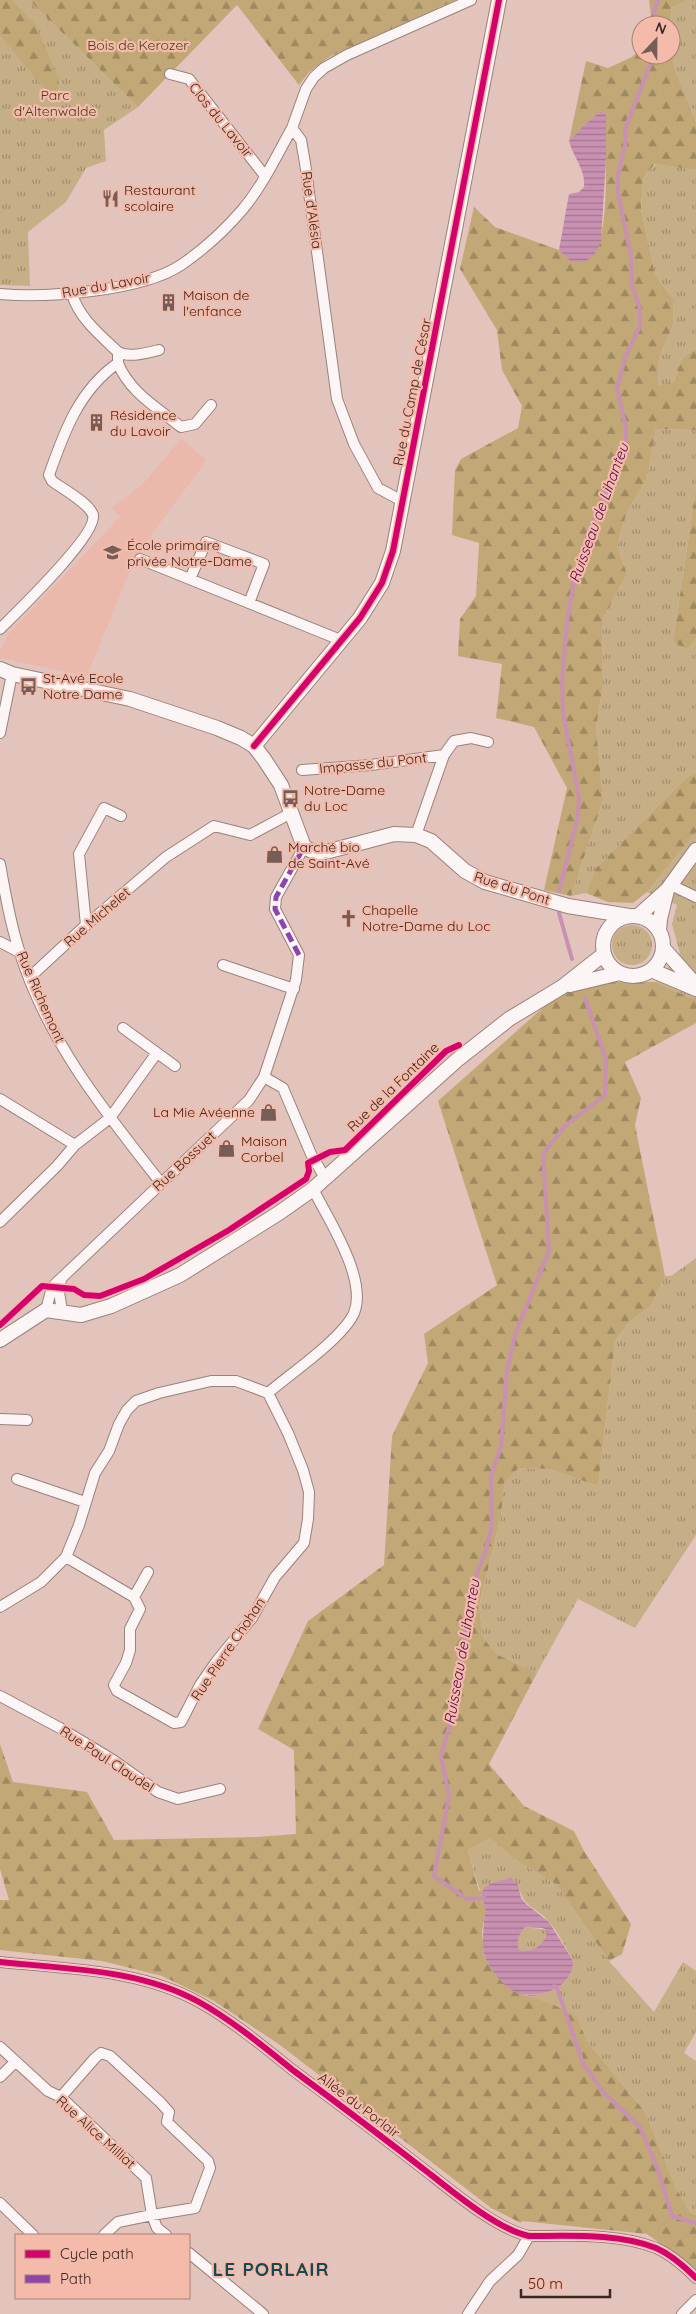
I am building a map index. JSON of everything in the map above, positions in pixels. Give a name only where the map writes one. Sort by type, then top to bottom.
[{"type":"main road","name":"Rue du Camp de César","points":[[254,746],[343,641],[382,583],[393,551],[404,502],[499,0]]},
{"type":"main road","points":[[6,672],[130,698],[241,738],[254,746],[281,785],[304,847],[318,854],[394,834],[416,834]]},
{"type":"main road","name":"Rue du Pont","points":[[416,834],[431,841],[465,872],[485,882],[587,910],[633,916]]},
{"type":"main road","points":[[663,948],[657,964],[651,970],[636,976],[620,973],[613,968],[604,954],[604,938],[612,924],[633,916],[669,887],[696,850]]},
{"type":"main road","points":[[669,887],[660,919],[659,931],[663,948],[696,985]]},
{"type":"main road","points":[[587,910],[607,931]]},
{"type":"main road","points":[[633,916],[654,924],[659,931]]},
{"type":"main road","name":"Rue de la Fontaine","points":[[46,1310],[81,1315],[111,1306],[180,1275],[279,1213],[313,1189],[456,1060],[509,1019],[562,987],[604,954]]},
{"type":"main road","points":[[651,970],[696,989]]},
{"type":"main road","name":"Rue de la Fontaine","points":[[562,987],[620,973]]},
{"type":"main road","points":[[0,1340],[46,1310]]},
{"type":"street","points":[[292,128],[306,88],[324,68],[347,55],[471,0]]},
{"type":"street","name":"Clos du Lavoir","points":[[170,74],[189,79],[265,176]]},
{"type":"street","name":"Rue du Lavoir","points":[[0,294],[72,294],[145,281],[180,266],[243,209],[265,176],[292,128]]},
{"type":"street","name":"Rue d'Alésia","points":[[292,128],[300,140],[305,163],[337,400],[354,444],[378,488],[404,502]]},
{"type":"street","points":[[72,294],[76,306],[81,313],[118,352],[122,354],[144,354],[158,350]]},
{"type":"street","points":[[118,352],[118,363],[122,374],[135,390],[181,427],[195,424],[211,405]]},
{"type":"street","points":[[0,629],[56,572],[90,529],[94,517],[90,508],[52,481],[49,475],[66,426],[84,396],[107,370],[118,363]]},
{"type":"street","points":[[190,579],[206,542],[264,564],[249,603]]},
{"type":"street","points":[[140,559],[343,641]]},
{"type":"street","points":[[0,733],[6,672]]},
{"type":"street","name":"Impasse du Pont","points":[[416,834],[444,755],[454,741],[471,738],[488,742]]},
{"type":"street","name":"Impasse du Pont","points":[[302,770],[371,765],[444,755]]},
{"type":"street","points":[[86,925],[79,854],[104,808],[121,816]]},
{"type":"street","name":"Rue Michelet","points":[[29,978],[86,925],[166,857],[214,826],[250,835],[291,814]]},
{"type":"street","name":"Rue Bossuet","points":[[46,1310],[52,1287],[249,1100],[264,1077],[277,1043],[280,1025],[294,989],[299,966],[299,955],[275,909],[276,897],[304,847]]},
{"type":"street","name":"Rue Richemont","points":[[0,864],[19,952],[51,1025],[84,1083],[161,1183]]},
{"type":"street","points":[[669,887],[696,897]]},
{"type":"street","points":[[0,942],[19,952]]},
{"type":"street","points":[[223,965],[294,989]]},
{"type":"street","points":[[123,1028],[156,1054],[175,1066]]},
{"type":"street","points":[[0,1222],[58,1166],[75,1145],[110,1118],[156,1054]]},
{"type":"street","points":[[264,1077],[283,1088],[311,1154],[325,1178]]},
{"type":"street","points":[[0,1099],[75,1145]]},
{"type":"street","points":[[0,1607],[41,1582],[66,1557],[79,1525],[95,1473],[109,1451],[118,1424],[127,1410],[136,1401],[159,1393],[211,1381],[236,1381],[268,1393],[349,1322],[356,1305],[355,1280],[350,1263],[313,1189]]},
{"type":"street","points":[[61,1278],[59,1292],[62,1312]]},
{"type":"street","name":"Rue Pierre Chohan","points":[[134,1597],[140,1609],[130,1629],[130,1650],[114,1685],[117,1691],[174,1723],[181,1722],[200,1685],[252,1618],[274,1577],[304,1543],[309,1492],[303,1470],[288,1433],[268,1393]]},
{"type":"street","points":[[0,1420],[28,1420]]},
{"type":"street","points":[[16,1479],[85,1502]]},
{"type":"street","points":[[66,1557],[134,1597],[148,1572]]},
{"type":"street","name":"Rue Paul Claudel","points":[[0,1696],[60,1728],[113,1760],[158,1792],[178,1799],[220,1789]]},
{"type":"street","name":"Allée du Porlair","points":[[0,1962],[123,1976],[159,1983],[200,2002],[244,2032],[484,2214],[518,2234],[529,2236],[607,2236],[655,2248],[678,2261],[696,2278]]},
{"type":"street","name":"Rue Alice Milliat","points":[[0,2047],[48,2091],[61,2097],[146,2178],[152,2214]]},
{"type":"street","points":[[61,2097],[95,2058],[101,2053],[110,2056],[160,2102],[168,2112],[167,2122],[208,2161],[210,2168],[195,2208],[152,2214],[118,2222],[105,2234]]},
{"type":"street","points":[[0,2077],[15,2062]]},
{"type":"street","points":[[0,2202],[32,2234]]},
{"type":"street","points":[[152,2214],[157,2228],[165,2234]]},
{"type":"street","points":[[468,2314],[490,2281],[518,2254],[529,2236]]},
{"type":"street","points":[[190,2254],[263,2314]]},
{"type":"street","points":[[682,2314],[696,2300]]},
{"type":"shaded area","points":[[601,111],[606,114],[606,158],[601,241],[595,254],[585,262],[570,261],[559,250],[569,194],[579,192],[584,187],[584,181],[569,141]]},
{"type":"shaded area","name":"École primaire privée Notre-Dame","points":[[181,439],[207,460],[146,542],[138,559],[135,558],[87,676],[0,658],[0,651],[8,634],[120,517],[112,508],[143,484]]},
{"type":"shaded area","points":[[511,1878],[518,1885],[521,1898],[526,1904],[549,1922],[573,1961],[572,1970],[567,1978],[553,1990],[533,1995],[515,1992],[498,1977],[485,1957],[483,1942],[485,1908],[482,1892],[488,1886]],"holes":[[[525,1927],[547,1930],[542,1943],[534,1949],[519,1950],[519,1938]]]},
{"type":"green space","name":"Parc d'Altenwalde","points":[[0,0],[29,0],[138,107],[104,130],[106,161],[86,168],[66,202],[28,232],[30,286],[0,285]]},
{"type":"green space","points":[[0,0],[12,0],[36,25],[59,80],[57,99],[37,80],[0,35]]},
{"type":"green space","name":"Bois de Kerozer","points":[[29,0],[456,0],[329,57],[309,72],[299,85],[237,5],[138,107]]},
{"type":"green space","points":[[649,0],[688,0],[671,8],[671,15],[651,15]]},
{"type":"green space","points":[[688,0],[696,0],[696,122],[674,67],[674,65],[681,65],[681,15],[671,15],[671,8]]},
{"type":"green space","points":[[631,57],[631,65],[674,65],[696,122],[696,170],[655,164],[643,178],[641,209],[655,275],[674,300],[673,325],[659,357],[658,386],[674,382],[682,358],[696,349],[696,430],[656,429],[647,478],[626,514],[617,546],[627,574],[602,620],[603,685],[596,728],[603,800],[571,896],[544,890],[567,788],[534,727],[496,718],[502,664],[458,656],[460,619],[476,596],[479,543],[452,535],[455,470],[461,459],[518,428],[522,406],[502,370],[497,330],[460,269],[474,207],[495,227],[559,250],[570,261],[595,254],[600,240],[605,205],[606,114],[601,111],[569,141],[586,61],[608,68]]},
{"type":"green space","points":[[656,164],[696,170],[696,349],[682,358],[674,382],[658,387],[659,357],[673,325],[674,300],[655,275],[641,209],[643,178]]},
{"type":"green space","points":[[656,429],[696,430],[696,488],[673,642],[688,650],[696,638],[696,773],[687,777],[596,868],[586,893],[571,896],[603,800],[596,728],[603,685],[602,620],[627,574],[617,546],[626,514],[647,478]]},
{"type":"green space","points":[[696,488],[696,638],[688,650],[673,642]]},
{"type":"green space","points":[[696,773],[696,832],[647,892],[633,903],[608,902],[586,893],[596,868],[687,777]]},
{"type":"green space","points":[[696,832],[696,998],[690,998],[656,982],[680,953],[672,924],[677,905],[647,892]]},
{"type":"green space","points":[[632,925],[646,931],[652,945],[646,959],[632,965],[618,959],[612,945],[618,931]]},
{"type":"green space","points":[[611,982],[656,982],[690,998],[696,998],[696,1023],[625,1062],[641,1098],[635,1125],[665,1276],[651,1306],[630,1321],[615,1341],[598,1486],[550,1469],[519,1468],[504,1482],[501,1516],[479,1606],[483,1637],[496,1654],[537,1673],[489,1764],[524,1806],[574,1831],[584,1851],[631,1924],[622,1954],[609,1961],[557,1885],[516,1860],[490,1838],[468,1850],[479,1891],[483,1891],[481,1897],[486,1908],[482,1931],[484,1956],[513,1991],[554,2005],[577,2017],[587,2041],[645,2112],[676,2188],[690,2212],[696,2215],[696,2269],[647,2234],[522,2221],[521,2223],[491,2208],[280,2045],[214,2001],[162,1976],[102,1961],[0,1950],[0,1900],[9,1900],[0,1869],[0,1744],[13,1782],[87,1792],[114,1840],[257,1837],[296,1834],[294,1750],[258,1729],[308,1621],[384,1565],[392,1436],[428,1363],[424,1334],[497,1285],[438,1101],[555,997],[568,990]]},
{"type":"green space","points":[[696,1258],[696,1535],[635,1628],[578,1599],[537,1673],[496,1654],[483,1637],[479,1607],[501,1516],[503,1482],[519,1468],[550,1469],[598,1486],[615,1341],[630,1321],[651,1306],[665,1276],[671,1276]]},
{"type":"green space","points":[[490,1838],[516,1860],[557,1885],[609,1961],[654,2012],[683,1962],[696,1971],[696,2032],[684,2053],[696,2061],[696,2215],[690,2212],[676,2188],[645,2112],[587,2041],[577,2017],[526,1995],[550,1991],[564,1983],[569,1977],[573,1961],[553,1927],[545,1917],[528,1904],[518,1885],[485,1888],[483,1891],[480,1891],[468,1850]]},
{"type":"green space","points":[[525,1927],[547,1930],[542,1943],[534,1949],[524,1951],[519,1950],[518,1940]]},
{"type":"waterway","name":"Ruisseau de Lihanteu","points":[[655,15],[654,11],[658,0]]},
{"type":"waterway","name":"Ruisseau de Lihanteu","points":[[559,891],[578,817],[579,798],[563,712],[562,680],[567,623],[574,579],[587,537],[626,445],[626,428],[617,388],[625,358],[640,326],[640,309],[632,286],[631,257],[618,192],[618,175],[625,145],[625,129],[650,65]]},
{"type":"waterway","name":"Ruisseau de Lihanteu","points":[[559,913],[572,959]]},
{"type":"waterway","name":"Ruisseau de Lihanteu","points":[[484,1898],[467,1899],[434,1876],[449,1796],[441,1756],[456,1702],[470,1589],[484,1556],[492,1527],[491,1477],[501,1446],[507,1370],[515,1335],[549,1251],[543,1154],[565,1126],[605,1095],[606,1059],[585,998]]},
{"type":"waterway","name":"Ruisseau de Lihanteu","points":[[554,1986],[557,1988],[583,2063],[604,2093],[640,2127],[657,2167],[672,2216],[696,2223]]},
{"type":"marked path","points":[[299,955],[275,909],[276,897],[304,847]]},
{"type":"cycle path","points":[[254,746],[360,618],[382,583],[393,551],[499,0]]},
{"type":"cycle path","points":[[0,1325],[42,1286],[74,1289],[84,1295],[100,1296],[144,1279],[229,1230],[306,1179],[309,1171],[308,1163],[330,1152],[345,1150],[446,1051],[459,1045]]},
{"type":"cycle path","points":[[0,1962],[102,1972],[152,1983],[176,1991],[212,2009],[236,2026],[464,2201],[504,2227],[529,2236],[594,2236],[642,2243],[667,2254],[696,2278]]},
{"type":"place","name":"Restaurant scolaire","points":[[110,198]]},
{"type":"place","name":"Maison de l'enfance","points":[[169,303]]},
{"type":"place","name":"Résidence du Lavoir","points":[[96,423]]},
{"type":"place","name":"École primaire privée Notre-Dame","points":[[113,553]]},
{"type":"place","name":"St-Avé Ecole Notre Dame","points":[[29,686]]},
{"type":"place","name":"Notre-Dame du Loc","points":[[290,798]]},
{"type":"place","name":"Marché bio de Saint-Avé","points":[[274,855]]},
{"type":"place","name":"Chapelle Notre-Dame du Loc","points":[[348,918]]},
{"type":"place","name":"La Mie Avéenne","points":[[269,1112]]},
{"type":"place","name":"Maison Corbel","points":[[227,1149]]},
{"type":"district","name":"LE PORLAIR","points":[[271,2269]]}]
